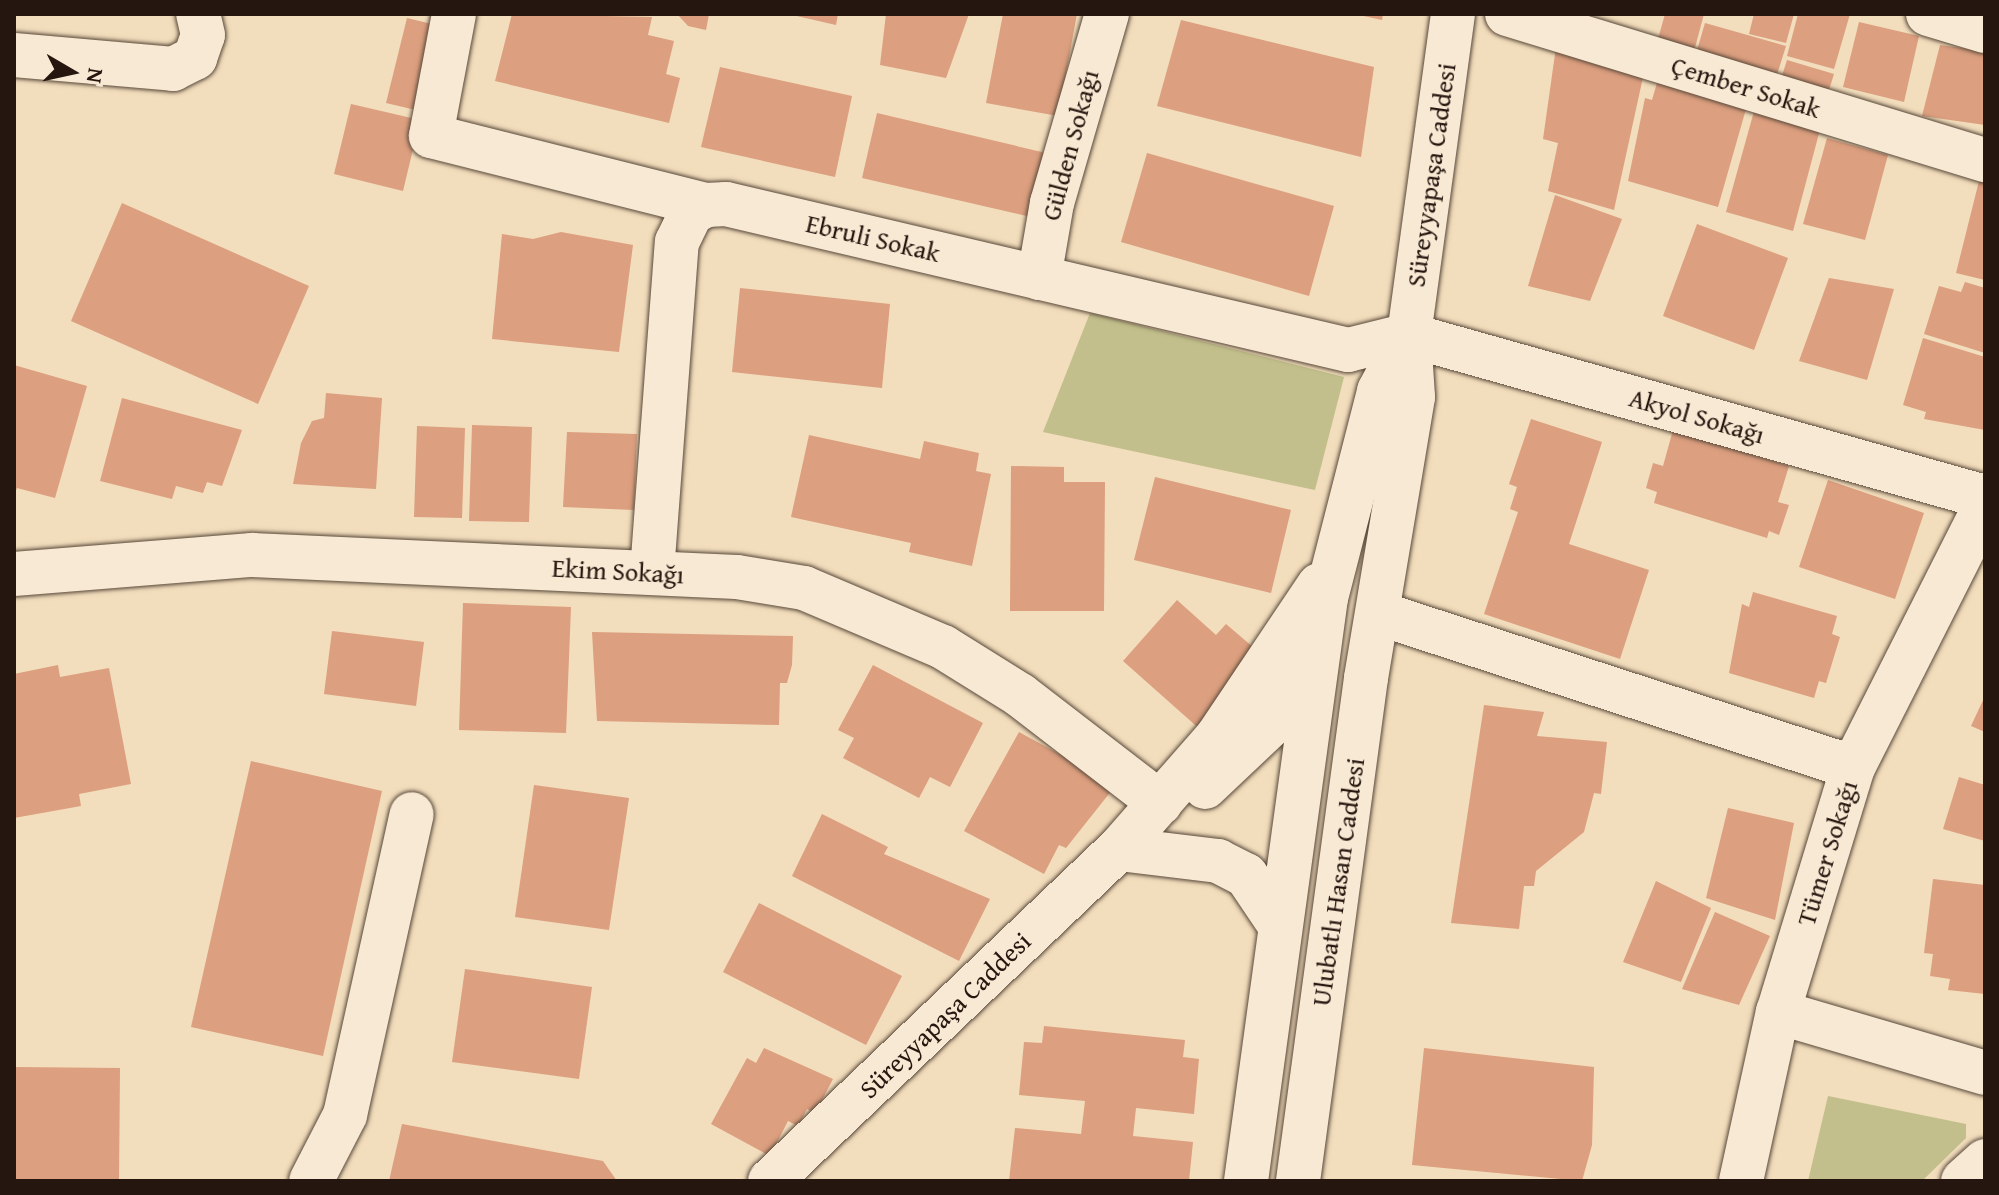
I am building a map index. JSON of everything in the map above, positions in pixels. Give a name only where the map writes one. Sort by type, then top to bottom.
[{"type":"street","points":[[14,55],[173,69],[195,58],[203,35],[198,14]]},
{"type":"street","name":"Ebruli Sokak","points":[[454,14],[431,136],[706,205],[726,204],[1348,350],[1409,335]]},
{"type":"street","name":"Gülden Sokağı","points":[[1039,278],[1052,203],[1107,14]]},
{"type":"street","name":"Süreyyapaşa Caddesi","points":[[1119,849],[1241,753],[1314,668],[1380,599],[1413,397],[1409,335],[1453,14]]},
{"type":"street","name":"Çember Sokak","points":[[1507,14],[1985,160]]},
{"type":"street","points":[[1928,14],[1985,31]]},
{"type":"street","points":[[652,572],[677,242],[691,213],[706,205]]},
{"type":"street","name":"Süreyyapaşa Caddesi","points":[[1314,668],[1335,557],[1379,391],[1409,335]]},
{"type":"street","name":"Akyol Sokağı","points":[[1409,335],[1985,497]]},
{"type":"street","name":"Tümer Sokağı","points":[[1741,1181],[1778,1012],[1853,767],[1985,506]]},
{"type":"street","name":"Ekim Sokağı","points":[[14,574],[252,555],[652,572],[804,588],[880,614],[1020,695],[1160,803]]},
{"type":"street","name":"Süreyyapaşa Caddesi","points":[[770,1181],[1119,849],[1264,673],[1335,557]]},
{"type":"street","points":[[1380,599],[1853,767]]},
{"type":"street","name":"Ulubatlı Hasan Caddesi","points":[[1298,1181],[1380,599]]},
{"type":"street","name":"Ulubatlı Hasan Caddesi","points":[[1246,1181],[1314,668]]},
{"type":"street","points":[[311,1181],[345,1115],[412,814]]},
{"type":"street","points":[[1119,849],[1218,861],[1246,875],[1279,924]]},
{"type":"street","points":[[1778,1012],[1985,1073]]},
{"type":"street","points":[[1963,1181],[1985,1161]]},
{"type":"shaded area","points":[[1090,313],[1344,377],[1315,490],[1043,432]]},
{"type":"shaded area","points":[[1828,1096],[1966,1124],[1966,1138],[1922,1181],[1808,1181]]},
{"type":"building","points":[[512,14],[652,17],[648,35],[674,41],[666,74],[680,78],[669,123],[495,81]]},
{"type":"building","points":[[677,14],[709,14],[706,30],[688,26]]},
{"type":"building","points":[[788,14],[838,14],[836,25]]},
{"type":"building","points":[[886,14],[969,14],[946,78],[880,65]]},
{"type":"building","points":[[1003,14],[1077,14],[1058,116],[986,103]]},
{"type":"building","points":[[1359,14],[1383,14],[1382,20]]},
{"type":"building","points":[[1665,14],[1704,14],[1693,55],[1656,46]]},
{"type":"building","points":[[1754,14],[1794,14],[1786,43],[1749,34]]},
{"type":"building","points":[[1798,14],[1850,14],[1834,69],[1787,56]]},
{"type":"building","points":[[407,18],[440,26],[420,111],[386,103]]},
{"type":"building","points":[[1181,20],[1374,67],[1361,157],[1157,106]]},
{"type":"building","points":[[1859,22],[1919,36],[1904,102],[1843,87]]},
{"type":"building","points":[[1705,23],[1786,46],[1775,81],[1695,57]]},
{"type":"building","points":[[1940,45],[1985,51],[1985,125],[1922,116]]},
{"type":"building","points":[[1556,47],[1645,68],[1614,210],[1548,191],[1558,143],[1543,139]]},
{"type":"building","points":[[1787,60],[1834,74],[1828,93],[1781,79]]},
{"type":"building","points":[[720,67],[852,96],[835,177],[701,147]]},
{"type":"building","points":[[1659,76],[1748,102],[1718,207],[1628,181],[1645,98],[1652,100]]},
{"type":"building","points":[[351,104],[420,120],[403,191],[334,174]]},
{"type":"building","points":[[1756,104],[1822,122],[1793,231],[1726,212]]},
{"type":"building","points":[[877,113],[1046,153],[1031,217],[862,178]]},
{"type":"building","points":[[1827,138],[1888,155],[1865,240],[1803,224]]},
{"type":"building","points":[[1147,153],[1334,206],[1309,296],[1121,242]]},
{"type":"building","points":[[1980,177],[1985,179],[1985,280],[1956,273]]},
{"type":"building","points":[[1555,195],[1622,219],[1590,301],[1528,286]]},
{"type":"building","points":[[122,203],[309,286],[258,404],[71,321]]},
{"type":"building","points":[[1697,224],[1788,258],[1754,350],[1663,316]]},
{"type":"building","points":[[561,232],[633,245],[619,352],[492,339],[502,234],[533,239]]},
{"type":"building","points":[[1829,278],[1894,289],[1867,380],[1799,361]]},
{"type":"building","points":[[1965,282],[1985,288],[1985,353],[1924,334],[1939,286],[1961,292]]},
{"type":"building","points":[[740,288],[890,304],[882,388],[732,372]]},
{"type":"building","points":[[1923,338],[1985,357],[1985,430],[1924,419],[1926,412],[1903,405]]},
{"type":"building","points":[[14,365],[87,386],[55,498],[17,488],[14,495]]},
{"type":"building","points":[[326,393],[382,398],[376,489],[293,484],[301,443],[312,421],[324,418]]},
{"type":"building","points":[[122,398],[242,430],[222,486],[207,482],[203,493],[176,486],[172,499],[100,481]]},
{"type":"building","points":[[1531,419],[1602,442],[1569,544],[1649,570],[1620,659],[1484,614],[1518,512],[1510,509],[1517,487],[1509,484]]},
{"type":"building","points":[[472,425],[532,427],[529,522],[469,521]]},
{"type":"building","points":[[417,426],[465,428],[462,518],[414,517]]},
{"type":"building","points":[[1673,430],[1789,466],[1778,502],[1789,505],[1779,535],[1769,531],[1767,538],[1654,503],[1657,492],[1646,488],[1653,463],[1663,466]]},
{"type":"building","points":[[567,432],[637,434],[634,510],[563,507]]},
{"type":"building","points":[[809,435],[920,459],[924,441],[979,453],[976,471],[991,474],[972,566],[909,552],[911,543],[791,517]]},
{"type":"building","points":[[1011,466],[1064,467],[1064,482],[1105,482],[1104,611],[1010,611]]},
{"type":"building","points":[[1155,477],[1291,510],[1271,593],[1134,560]]},
{"type":"building","points":[[1828,480],[1924,513],[1895,599],[1799,567]]},
{"type":"building","points":[[1753,592],[1837,616],[1832,634],[1840,637],[1826,683],[1819,681],[1814,698],[1729,673],[1742,604],[1749,607]]},
{"type":"building","points":[[1177,600],[1216,635],[1226,624],[1267,659],[1203,732],[1123,661]]},
{"type":"building","points":[[463,603],[571,607],[566,733],[459,730]]},
{"type":"building","points":[[332,631],[424,642],[416,706],[324,694]]},
{"type":"building","points":[[592,632],[793,636],[792,665],[787,683],[780,683],[779,725],[597,721]]},
{"type":"building","points":[[58,665],[60,677],[109,668],[131,784],[79,794],[81,806],[14,818],[14,674]]},
{"type":"building","points":[[873,665],[983,723],[950,787],[930,777],[919,798],[843,758],[854,738],[838,730]]},
{"type":"building","points":[[1985,696],[1985,732],[1971,726]]},
{"type":"building","points":[[1484,705],[1544,712],[1537,736],[1607,742],[1601,794],[1594,793],[1584,832],[1536,871],[1534,886],[1524,886],[1519,929],[1451,923]]},
{"type":"building","points":[[1019,732],[1116,785],[1066,848],[1059,845],[1044,874],[964,831]]},
{"type":"building","points":[[251,761],[382,791],[323,1056],[191,1027]]},
{"type":"building","points":[[1959,777],[1985,785],[1985,841],[1943,829]]},
{"type":"building","points":[[534,785],[629,798],[609,930],[515,917]]},
{"type":"building","points":[[1728,808],[1794,823],[1775,920],[1706,898]]},
{"type":"building","points":[[822,814],[888,847],[884,854],[990,899],[959,961],[792,876]]},
{"type":"building","points":[[1933,879],[1985,885],[1985,994],[1948,990],[1950,979],[1930,976],[1933,954],[1924,953]]},
{"type":"building","points":[[1656,881],[1711,908],[1681,982],[1623,962]]},
{"type":"building","points":[[759,903],[902,976],[866,1045],[723,972]]},
{"type":"building","points":[[1715,912],[1770,936],[1739,1005],[1682,989]]},
{"type":"building","points":[[465,969],[592,987],[579,1079],[452,1062]]},
{"type":"building","points":[[1044,1026],[1185,1040],[1183,1057],[1199,1059],[1194,1114],[1136,1108],[1133,1136],[1193,1142],[1189,1181],[1009,1181],[1015,1128],[1081,1134],[1085,1101],[1019,1095],[1024,1042],[1042,1043]]},
{"type":"building","points":[[764,1048],[833,1079],[815,1113],[807,1109],[798,1126],[788,1121],[770,1156],[711,1124],[747,1058],[756,1063]]},
{"type":"building","points":[[1424,1048],[1594,1067],[1592,1145],[1582,1181],[1412,1165]]},
{"type":"building","points":[[14,1067],[120,1068],[119,1181],[14,1181]]},
{"type":"building","points":[[402,1124],[603,1161],[617,1181],[389,1181]]}]
